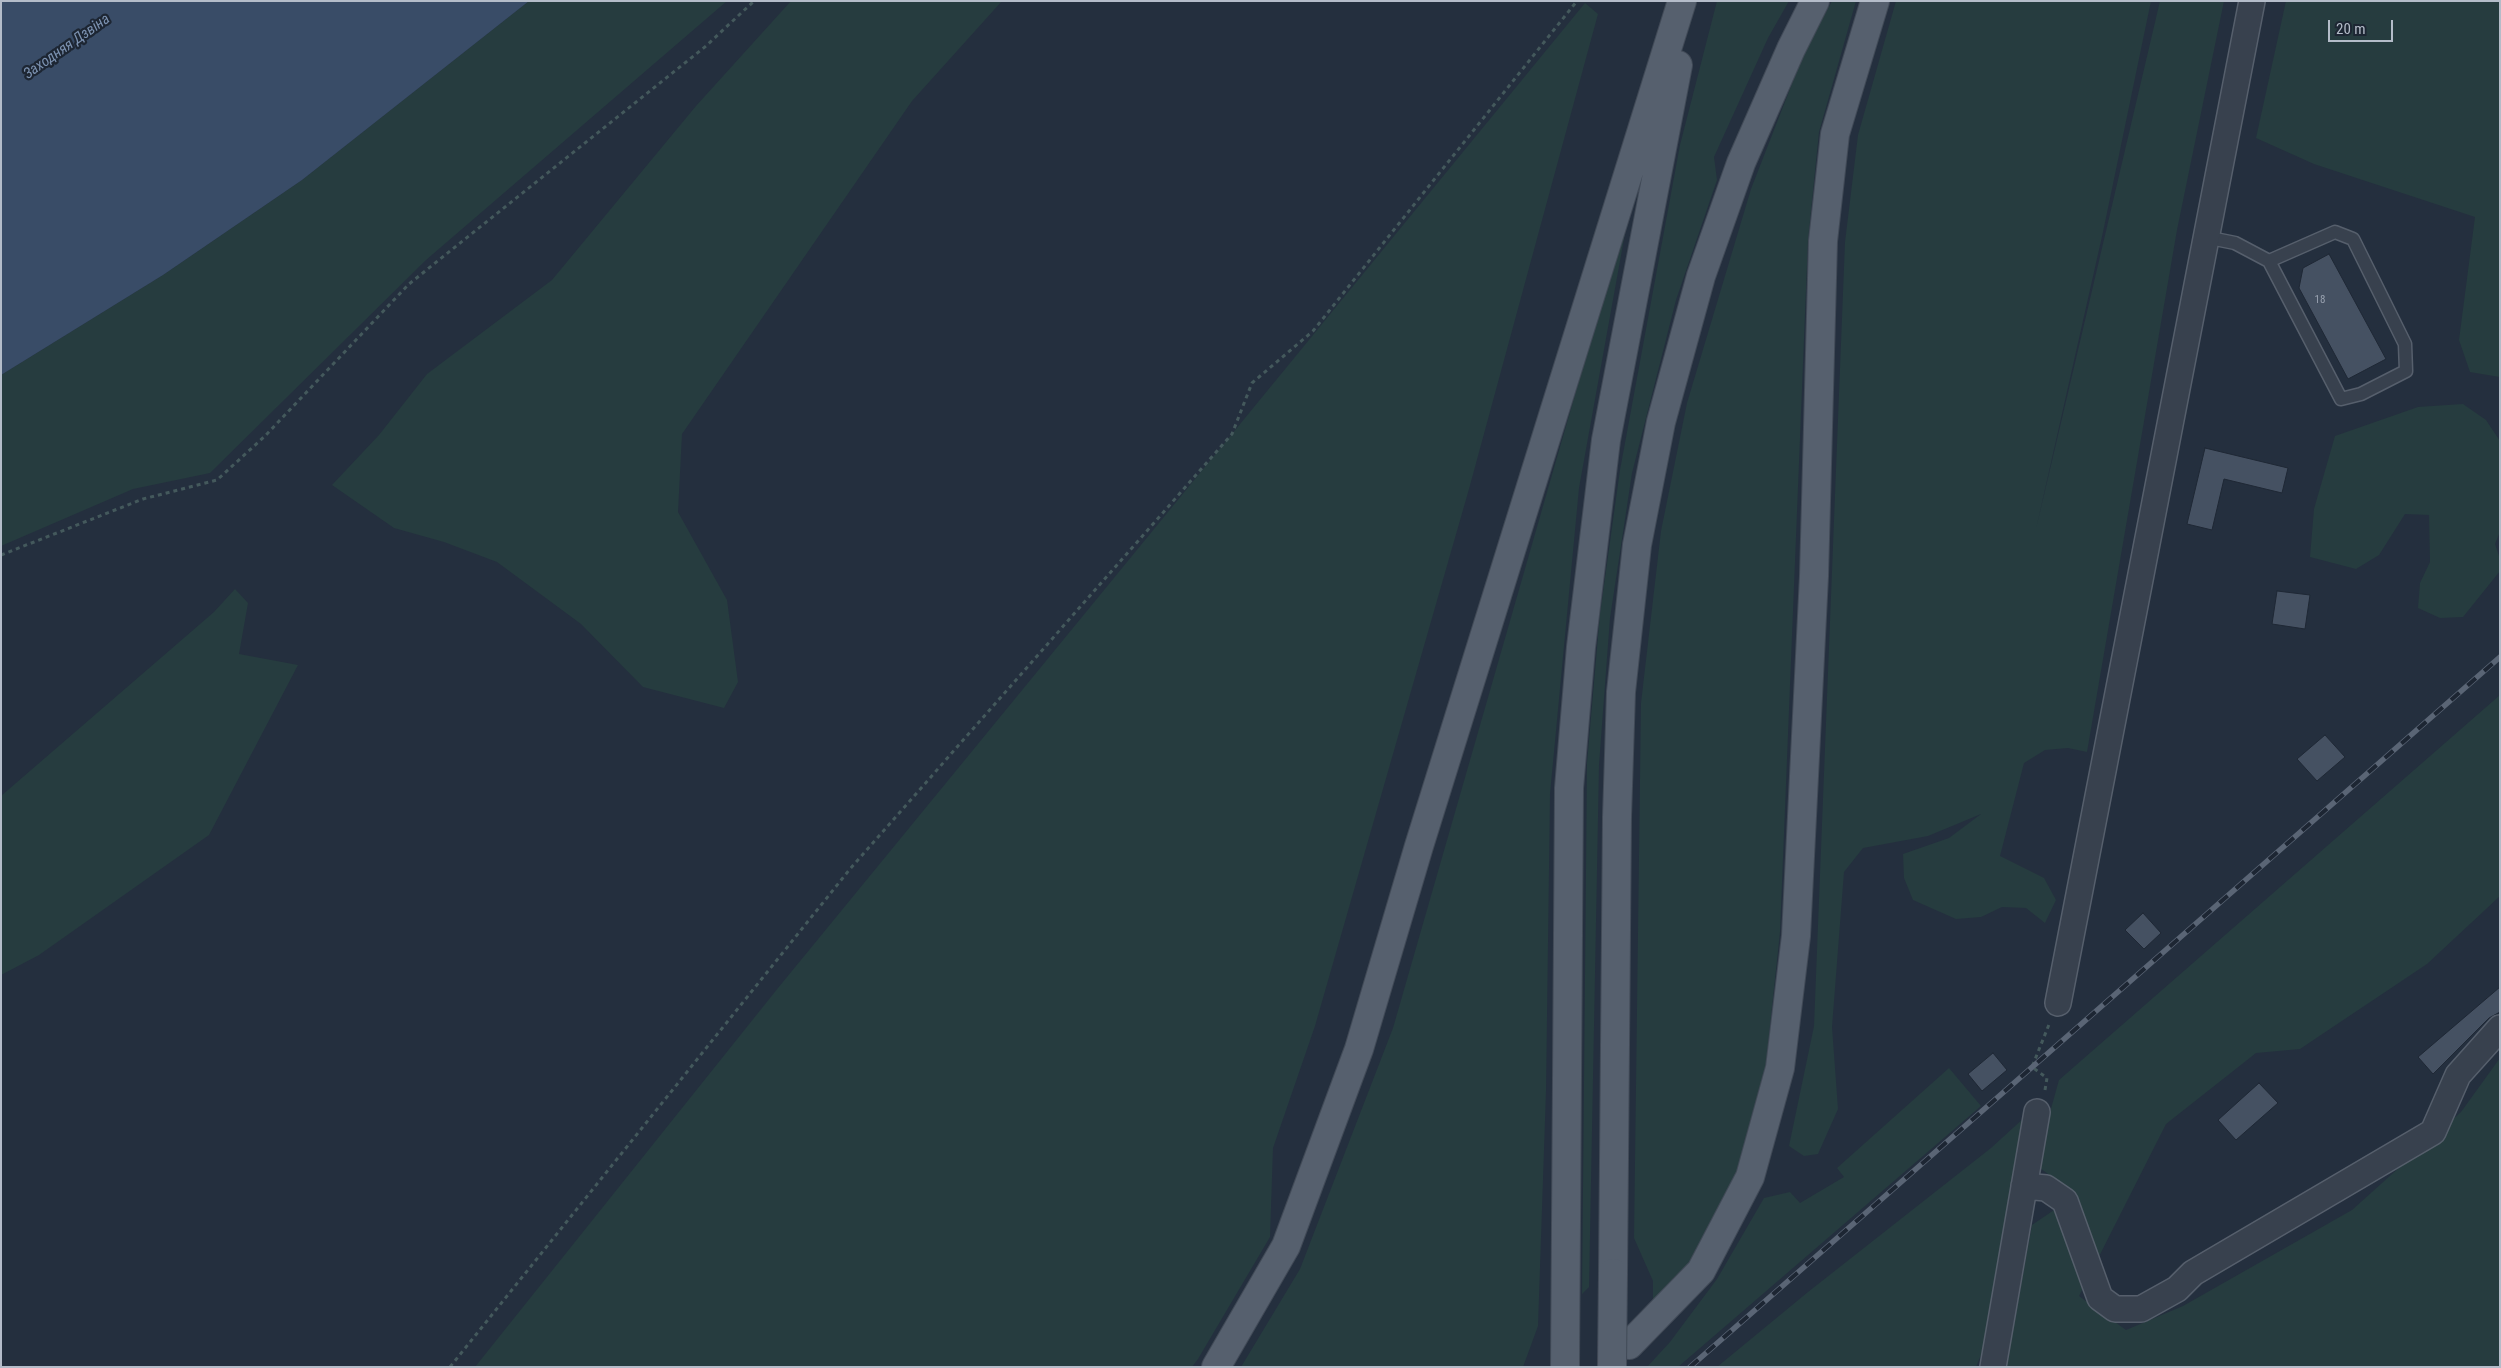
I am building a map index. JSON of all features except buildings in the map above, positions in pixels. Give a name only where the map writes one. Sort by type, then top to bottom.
[{"type":"main road","points":[[1216,1367],[1286,1246],[1359,1050],[1422,837],[1682,1]]},
{"type":"main road","points":[[1564,1367],[1566,1310],[1569,788],[1581,646],[1606,440],[1690,1]]},
{"type":"main road","points":[[1612,1367],[1617,827],[1621,702],[1637,545],[1661,422],[1701,276],[1741,163],[1791,49],[1815,1]]},
{"type":"main road","points":[[1629,1345],[1700,1271],[1750,1177],[1780,1068],[1796,936],[1814,576],[1823,241],[1835,134],[1875,1]]},
{"type":"street","points":[[2058,1003],[2252,1]]},
{"type":"street","points":[[2024,1186],[2046,1188],[2065,1201],[2100,1298],[2115,1309],[2141,1309],[2177,1290],[2193,1273],[2433,1132],[2458,1075],[2500,1028]]},
{"type":"street","points":[[1993,1367],[2037,1112]]},
{"type":"lane","points":[[2205,237],[2235,243],[2269,261],[2341,399],[2361,394],[2406,371],[2404,344],[2353,239],[2335,232],[2269,261]]},
{"type":"path","points":[[1,555],[144,499],[217,480],[265,436],[409,284],[642,95],[706,46],[754,1]]},
{"type":"path","points":[[450,1367],[850,869],[1232,434],[1252,383],[1313,331],[1577,1]]},
{"type":"path","points":[[2037,1112],[2045,1093],[2047,1078],[2032,1067],[2058,1003]]},
{"type":"green space","points":[[529,1],[727,1],[426,260],[210,473],[133,489],[1,546],[1,375],[163,275],[302,180]]},
{"type":"green space","points":[[791,1],[1002,1],[912,101],[682,434],[678,512],[727,600],[738,682],[724,708],[643,687],[581,624],[497,562],[444,542],[394,528],[332,485],[379,435],[427,374],[552,280],[696,106]]},
{"type":"green space","points":[[1717,1],[1789,1],[1768,38],[1714,157],[1717,180],[1676,300],[1632,473],[1610,618],[1599,765],[1589,1287],[1582,1294],[1587,763],[1600,614],[1620,470],[1680,145]]},
{"type":"green space","points":[[1832,1],[1856,1],[1819,132],[1808,240],[1780,932],[1766,1064],[1736,1174],[1694,1262],[1653,1303],[1653,1281],[1634,1238],[1641,703],[1661,531],[1687,403],[1751,189],[1804,53]]},
{"type":"green space","points":[[1896,1],[2151,1],[2103,232],[2036,529],[2160,1],[2224,1],[2177,230],[2087,752],[2068,748],[2045,750],[2024,763],[2000,856],[2044,878],[2056,900],[2045,923],[2026,908],[2002,907],[1981,917],[1956,919],[1913,900],[1904,878],[1903,854],[1949,838],[1981,814],[1928,836],[1863,848],[1844,872],[1832,1027],[1838,1109],[1818,1154],[1804,1156],[1789,1146],[1814,1026],[1845,242],[1858,135]]},
{"type":"green space","points":[[2286,1],[2500,1],[2500,377],[2470,372],[2459,340],[2475,217],[2314,164],[2256,138]]},
{"type":"green space","points":[[1585,3],[1598,14],[1469,489],[1315,1026],[1273,1148],[1270,1237],[1192,1367],[475,1367],[778,988]]},
{"type":"green space","points":[[1631,200],[1579,488],[1550,794],[1546,1091],[1538,1326],[1523,1367],[1241,1367],[1300,1269],[1393,1028]]},
{"type":"green space","points":[[2463,404],[2486,420],[2500,441],[2500,532],[2495,544],[2500,559],[2500,571],[2463,617],[2440,618],[2418,608],[2420,583],[2430,562],[2429,515],[2405,514],[2379,555],[2356,569],[2310,557],[2314,509],[2335,436],[2418,407]]},
{"type":"green space","points":[[235,589],[248,603],[239,654],[298,665],[209,835],[39,955],[1,975],[1,796],[214,612]]},
{"type":"green space","points":[[2500,695],[2500,896],[2427,964],[2300,1049],[2256,1053],[2166,1124],[2079,1296],[2126,1330],[2183,1306],[2352,1210],[2461,1112],[2500,1058],[2500,1367],[2006,1367],[2032,1225],[2076,1195],[2040,1168],[2049,1116],[2059,1080]]},
{"type":"green space","points":[[1949,1068],[1981,1106],[1678,1367],[1647,1367],[1670,1342],[1717,1279],[1764,1198],[1790,1192],[1800,1203],[1844,1177],[1837,1168]]},
{"type":"green space","points":[[2025,1117],[1986,1343],[1976,1367],[1717,1367],[1808,1292],[1991,1148]]},
{"type":"water","name":"Заходняя Дзвіна","points":[[1,1],[529,1],[302,180],[163,275],[1,375]]},
{"type":"railway","points":[[1690,1367],[2500,657]]}]
